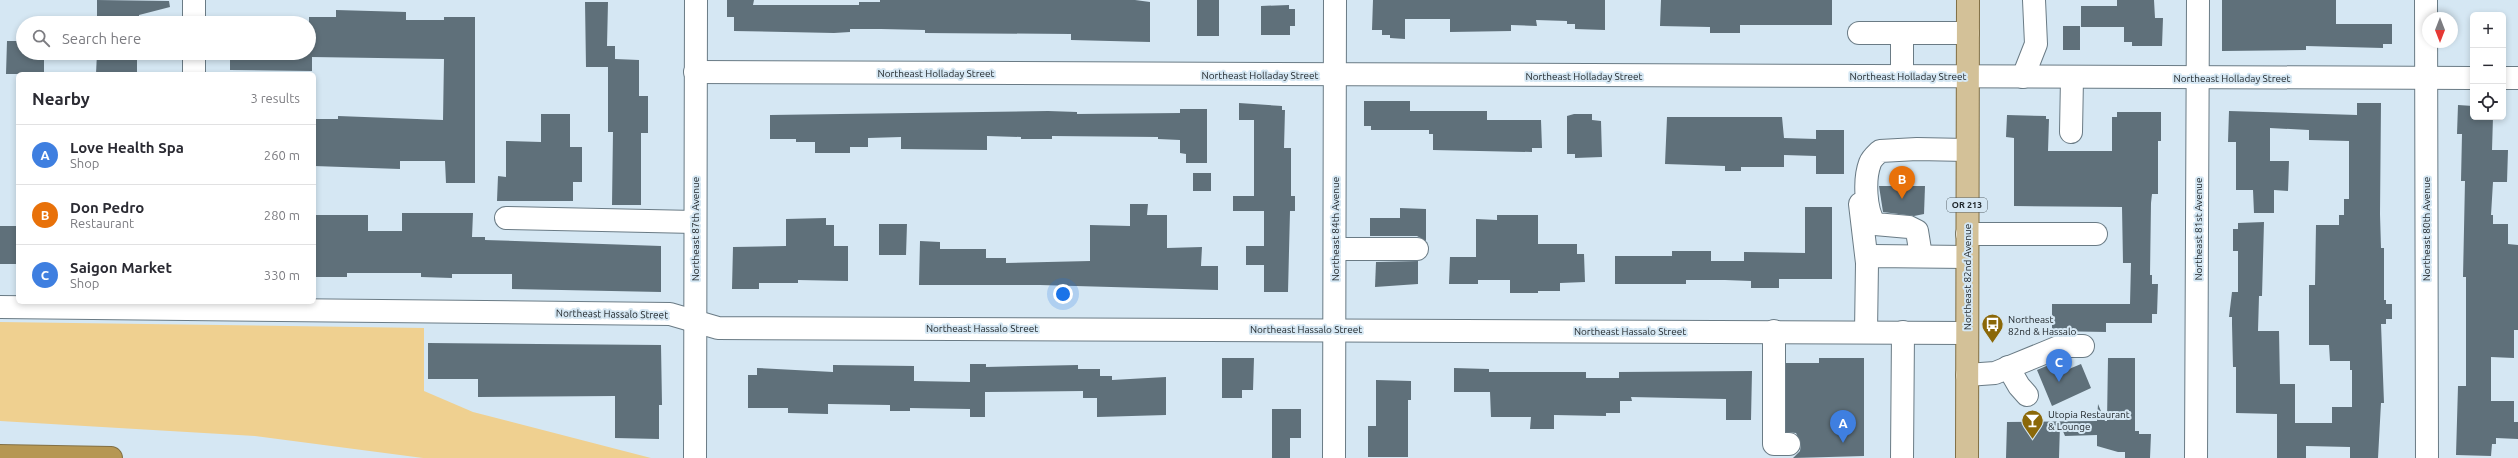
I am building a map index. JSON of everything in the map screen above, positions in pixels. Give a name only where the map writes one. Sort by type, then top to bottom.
[{"type":"highway","points":[[0,456],[111,458]]},
{"type":"main road","name":"Northeast 82nd Avenue","points":[[1967,458],[1968,0]]},
{"type":"street","points":[[194,0],[194,16]]},
{"type":"street","name":"Northeast 87th Avenue","points":[[695,458],[696,0]]},
{"type":"street","name":"Northeast 84th Avenue","points":[[1334,458],[1335,0]]},
{"type":"street","points":[[2023,77],[2036,44],[2034,0]]},
{"type":"street","name":"Northeast 81st Avenue","points":[[2196,458],[2199,78],[2198,0]]},
{"type":"street","name":"Northeast 80th Avenue","points":[[2426,0],[2427,458]]},
{"type":"street","points":[[1859,33],[1968,33]]},
{"type":"street","points":[[1902,33],[1902,76]]},
{"type":"street","points":[[194,60],[194,72]]},
{"type":"street","name":"Northeast Holladay Street","points":[[695,72],[1968,76],[2072,78],[2470,78]]},
{"type":"street","points":[[2071,132],[2072,78]]},
{"type":"street","points":[[2506,78],[2518,78]]},
{"type":"street","points":[[1866,332],[1867,262],[1859,190],[1860,157],[1864,149],[1880,140],[1968,144]]},
{"type":"street","points":[[1921,256],[1917,230],[1909,227],[1874,224],[1870,217],[1868,193],[1870,162],[1880,151],[1968,144]]},
{"type":"street","points":[[506,218],[695,222]]},
{"type":"street","points":[[1967,234],[2096,234]]},
{"type":"street","points":[[1335,249],[1417,248]]},
{"type":"street","points":[[1867,262],[1872,256],[1967,256]]},
{"type":"street","name":"Northeast Hassalo Street","points":[[0,307],[195,305],[670,314],[718,328],[1335,329],[1967,333]]},
{"type":"street","points":[[1774,332],[1774,444],[1789,444]]},
{"type":"street","points":[[1902,458],[1903,332]]},
{"type":"street","points":[[1967,375],[1995,373],[2056,347],[2083,346]]},
{"type":"street","points":[[2008,367],[2019,386],[2027,395]]},
{"type":"shaded area","points":[[0,322],[424,328],[424,391],[473,412],[651,458],[423,458],[255,436],[0,421]]},
{"type":"building","points":[[97,0],[169,1],[170,7],[139,16],[97,16]]},
{"type":"building","points":[[727,0],[754,0],[753,5],[859,5],[859,2],[880,2],[880,0],[1135,0],[1150,2],[1150,42],[1071,40],[1071,34],[925,33],[925,30],[850,29],[850,32],[834,33],[734,31],[734,17],[727,17]]},
{"type":"building","points":[[1197,0],[1219,0],[1219,36],[1197,36]]},
{"type":"building","points":[[1373,0],[1605,0],[1605,30],[1575,29],[1575,24],[1567,24],[1567,21],[1536,20],[1537,26],[1511,25],[1511,31],[1450,32],[1450,19],[1405,19],[1405,39],[1390,38],[1390,35],[1382,35],[1382,30],[1372,30]]},
{"type":"building","points":[[1661,0],[1832,0],[1832,25],[1740,25],[1740,33],[1710,33],[1710,27],[1660,26]]},
{"type":"building","points":[[2117,0],[2154,0],[2155,18],[2163,18],[2162,46],[2132,46],[2132,42],[2124,42],[2124,27],[2081,27],[2081,6],[2117,6]]},
{"type":"building","points":[[2222,0],[2336,0],[2336,24],[2392,24],[2392,44],[2383,44],[2383,48],[2306,46],[2306,50],[2222,51]]},
{"type":"building","points":[[585,2],[608,2],[607,46],[615,46],[615,59],[639,60],[639,96],[648,96],[648,133],[641,133],[641,205],[612,205],[613,132],[608,132],[608,67],[586,67]]},
{"type":"building","points":[[1289,5],[1289,9],[1295,9],[1295,26],[1290,26],[1290,35],[1261,35],[1261,6]]},
{"type":"building","points":[[336,10],[406,12],[406,20],[444,20],[444,17],[475,17],[475,183],[446,183],[445,161],[400,161],[400,169],[316,166],[316,119],[338,119],[338,116],[443,120],[444,59],[316,57],[316,17],[336,17]]},
{"type":"building","points":[[2063,26],[2080,26],[2080,50],[2063,50]]},
{"type":"building","points":[[7,41],[16,41],[16,60],[44,60],[44,72],[16,72],[16,74],[6,74]]},
{"type":"building","points":[[97,60],[137,60],[137,72],[96,72]]},
{"type":"building","points":[[230,60],[312,60],[312,71],[230,70]]},
{"type":"building","points":[[1364,101],[1410,101],[1410,111],[1487,111],[1487,120],[1541,120],[1542,148],[1532,148],[1532,152],[1433,150],[1433,134],[1429,134],[1429,130],[1371,130],[1371,126],[1364,126]]},
{"type":"building","points":[[1239,103],[1282,106],[1282,110],[1285,110],[1284,148],[1291,148],[1291,196],[1295,196],[1295,211],[1290,211],[1288,292],[1264,292],[1264,265],[1246,265],[1246,246],[1264,246],[1264,211],[1233,211],[1233,196],[1254,196],[1254,120],[1239,120]]},
{"type":"building","points":[[2357,103],[2381,103],[2381,248],[2384,248],[2384,300],[2386,300],[2386,304],[2392,304],[2392,319],[2386,319],[2386,324],[2381,324],[2384,403],[2381,403],[2378,458],[2350,458],[2350,447],[2306,446],[2306,458],[2277,458],[2277,414],[2236,413],[2236,367],[2233,367],[2232,317],[2229,317],[2232,292],[2238,292],[2238,251],[2233,251],[2233,229],[2238,229],[2238,223],[2264,222],[2262,296],[2259,296],[2258,331],[2279,331],[2280,384],[2295,384],[2295,423],[2332,423],[2332,407],[2352,407],[2352,370],[2350,370],[2350,361],[2330,361],[2329,345],[2309,345],[2309,285],[2315,285],[2316,225],[2339,225],[2339,215],[2344,215],[2344,199],[2349,199],[2349,141],[2309,140],[2309,130],[2270,128],[2270,161],[2289,161],[2288,191],[2274,190],[2274,213],[2254,213],[2253,190],[2236,190],[2236,142],[2228,142],[2229,111],[2357,115]]},
{"type":"building","points":[[2458,105],[2470,106],[2470,120],[2493,120],[2492,150],[2508,150],[2507,182],[2493,182],[2491,215],[2493,215],[2493,224],[2508,224],[2508,244],[2518,245],[2518,330],[2514,330],[2514,358],[2491,357],[2491,401],[2514,401],[2514,422],[2518,422],[2518,439],[2496,438],[2496,444],[2492,444],[2491,456],[2456,455],[2458,386],[2466,386],[2466,277],[2463,277],[2465,181],[2461,181],[2462,134],[2457,134]]},
{"type":"building","points":[[1180,109],[1207,109],[1207,163],[1186,163],[1186,154],[1180,153],[1180,140],[1158,139],[1158,137],[1052,136],[1052,139],[1021,139],[1021,137],[987,136],[987,150],[901,149],[901,137],[868,138],[868,147],[850,147],[850,153],[815,153],[815,142],[796,142],[796,139],[770,139],[770,115],[1048,111],[1077,112],[1077,114],[1180,113]]},
{"type":"building","points":[[2117,112],[2161,112],[2161,141],[2158,141],[2158,194],[2152,194],[2151,203],[2150,275],[2152,275],[2152,284],[2158,284],[2157,314],[2152,314],[2152,323],[2106,323],[2106,332],[2052,331],[2052,304],[2130,304],[2131,263],[2123,263],[2122,207],[2014,206],[2014,138],[2006,137],[2007,115],[2046,116],[2046,119],[2049,119],[2048,151],[2112,151],[2112,117],[2117,117]]},
{"type":"building","points":[[541,114],[570,114],[570,147],[582,147],[582,182],[573,182],[573,201],[497,201],[498,176],[506,177],[506,141],[541,142]]},
{"type":"building","points":[[1574,114],[1592,114],[1592,120],[1601,121],[1602,157],[1575,158],[1575,154],[1567,154],[1567,116]]},
{"type":"building","points":[[1667,117],[1782,117],[1784,138],[1816,139],[1816,130],[1844,130],[1844,174],[1816,174],[1816,156],[1784,155],[1784,167],[1741,167],[1741,171],[1725,171],[1725,166],[1665,164]]},
{"type":"building","points":[[1193,173],[1211,173],[1211,191],[1193,191]]},
{"type":"building","points":[[1879,186],[1925,186],[1924,214],[1914,216],[1883,212]]},
{"type":"building","points":[[1130,204],[1148,204],[1147,215],[1167,215],[1167,248],[1202,247],[1201,266],[1218,266],[1218,290],[1040,285],[919,285],[920,241],[940,242],[940,249],[986,249],[986,258],[1006,258],[1006,263],[1090,261],[1090,225],[1130,226]]},
{"type":"building","points":[[1805,207],[1832,207],[1832,279],[1779,279],[1779,288],[1751,288],[1751,281],[1725,280],[1686,280],[1686,284],[1615,284],[1615,256],[1672,256],[1672,251],[1711,251],[1711,261],[1744,261],[1744,252],[1805,253]]},
{"type":"building","points":[[1400,208],[1426,209],[1426,241],[1417,236],[1370,236],[1370,218],[1400,218]]},
{"type":"building","points":[[402,213],[473,213],[472,237],[485,237],[485,240],[661,246],[661,292],[512,289],[512,274],[452,274],[452,278],[421,277],[421,273],[347,273],[347,277],[316,277],[316,215],[368,215],[368,231],[402,231]]},
{"type":"building","points":[[1497,215],[1538,215],[1538,244],[1577,244],[1577,254],[1584,254],[1585,282],[1560,283],[1560,291],[1538,291],[1538,293],[1510,293],[1510,280],[1478,280],[1478,284],[1449,284],[1450,257],[1476,257],[1476,219],[1497,220]]},
{"type":"building","points":[[826,218],[826,225],[834,225],[834,246],[848,246],[848,281],[798,280],[798,283],[759,283],[759,289],[732,289],[733,247],[786,246],[786,219]]},
{"type":"building","points":[[879,224],[907,224],[906,255],[879,255]]},
{"type":"building","points":[[0,226],[16,226],[16,264],[0,264]]},
{"type":"building","points":[[1418,261],[1418,284],[1375,287],[1376,262]]},
{"type":"building","points":[[428,343],[661,345],[662,405],[659,405],[659,439],[615,438],[615,396],[478,397],[478,379],[428,379]]},
{"type":"building","points":[[1222,358],[1254,358],[1253,390],[1242,390],[1242,398],[1222,398]]},
{"type":"building","points":[[1819,358],[1864,358],[1864,456],[1793,458],[1800,451],[1801,444],[1796,433],[1786,432],[1786,363],[1819,363]]},
{"type":"building","points":[[2065,358],[2069,369],[2081,364],[2091,388],[2052,406],[2037,370]]},
{"type":"building","points":[[2108,358],[2135,358],[2135,431],[2139,431],[2139,434],[2151,434],[2150,458],[2125,458],[2125,452],[2118,452],[2097,446],[2097,435],[2065,436],[2060,424],[2059,458],[2006,458],[2007,422],[2097,421],[2098,404],[2105,421],[2107,421]]},
{"type":"building","points":[[970,364],[986,364],[986,367],[1078,365],[1078,369],[1100,369],[1100,376],[1112,376],[1112,380],[1166,377],[1166,415],[1097,417],[1097,398],[1083,398],[1083,391],[985,392],[985,417],[970,417],[970,409],[910,408],[910,411],[890,411],[890,405],[828,404],[828,414],[788,413],[788,408],[748,408],[748,375],[757,375],[757,368],[833,372],[833,365],[914,366],[914,381],[970,382]]},
{"type":"building","points":[[1454,368],[1489,369],[1489,372],[1586,372],[1586,378],[1619,378],[1619,372],[1752,371],[1751,420],[1726,420],[1726,399],[1631,397],[1632,401],[1620,401],[1620,413],[1606,413],[1606,416],[1554,415],[1554,429],[1530,429],[1531,417],[1491,417],[1490,392],[1454,392]]},
{"type":"building","points":[[1376,380],[1411,381],[1411,400],[1408,400],[1408,457],[1368,457],[1368,426],[1376,426]]},
{"type":"building","points":[[1272,409],[1301,409],[1301,438],[1290,438],[1290,458],[1272,458]]},
{"type":"place","name":"Don Pedro","points":[[1902,199]]},
{"type":"place","name":"Northeast 82nd & Hassalo","points":[[1993,344]]},
{"type":"place","name":"Saigon Market","points":[[2059,382]]},
{"type":"place","name":"Utopia Restaurant & Lounge","points":[[2033,440]]},
{"type":"place","name":"Love Health Spa","points":[[1843,443]]}]
